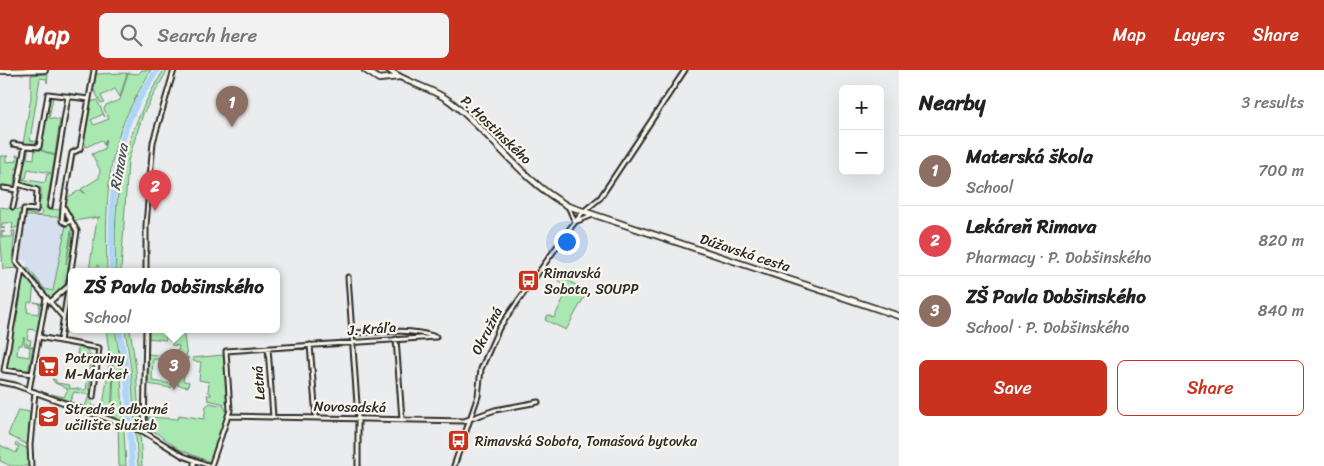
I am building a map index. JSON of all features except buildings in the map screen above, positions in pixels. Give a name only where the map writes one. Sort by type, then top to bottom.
[{"type":"street","points":[[0,71],[45,70]]},
{"type":"street","points":[[71,221],[66,223],[62,221],[63,206],[72,153],[80,149],[94,70]]},
{"type":"street","points":[[146,268],[146,224],[153,142],[174,70]]},
{"type":"street","name":"P. Hostinského","points":[[365,70],[373,72],[379,79],[385,77],[403,78]]},
{"type":"street","name":"P. Hostinského","points":[[385,77],[389,70],[449,100],[535,184],[568,206],[583,212]]},
{"type":"street","name":"Okružná","points":[[454,466],[478,396],[481,370],[499,328],[575,222],[583,212],[600,198],[685,70]]},
{"type":"street","points":[[13,144],[39,147],[48,94],[89,99]]},
{"type":"street","points":[[50,207],[68,96]]},
{"type":"street","points":[[14,207],[25,146]]},
{"type":"street","points":[[18,184],[37,190],[36,210],[24,209],[16,262],[64,317]]},
{"type":"street","points":[[4,188],[17,190]]},
{"type":"street","points":[[63,206],[77,231],[71,268]]},
{"type":"street","points":[[568,206],[575,222],[593,215]]},
{"type":"street","name":"Dúžavská cesta","points":[[583,212],[899,316]]},
{"type":"street","points":[[22,270],[4,370],[32,374]]},
{"type":"street","points":[[348,277],[354,342],[358,418],[358,466]]},
{"type":"street","points":[[50,302],[68,286]]},
{"type":"street","points":[[60,341],[68,286]]},
{"type":"street","points":[[29,390],[46,298]]},
{"type":"street","name":"J. Kráľa","points":[[229,416],[226,351],[436,337],[420,332],[353,333]]},
{"type":"street","points":[[144,432],[146,333]]},
{"type":"street","points":[[39,337],[99,348],[93,397]]},
{"type":"street","points":[[396,339],[402,419]]},
{"type":"street","points":[[310,345],[316,418]]},
{"type":"street","name":"Letná","points":[[268,348],[273,417]]},
{"type":"street","points":[[0,382],[35,392],[144,432],[183,456],[210,466],[229,416]]},
{"type":"street","points":[[31,466],[30,445],[35,392]]},
{"type":"street","name":"Novosadská","points":[[229,416],[464,420],[501,408],[538,402]]},
{"type":"street","points":[[194,460],[194,466]]},
{"type":"shaded area","points":[[24,218],[55,218],[66,225],[53,290],[46,288],[26,268],[27,261],[20,260]]},
{"type":"green space","points":[[142,70],[151,70],[124,121],[112,163],[107,218],[107,268],[98,268],[98,265],[96,268],[89,268],[97,219],[100,217],[73,221],[64,204],[67,202],[65,199],[80,190],[86,194],[81,189],[99,178],[100,170],[92,154],[104,149],[106,139],[104,145],[101,140],[86,147],[84,141],[91,102],[97,100],[105,117],[103,114],[91,120],[94,125],[109,119],[104,109],[106,105],[120,100],[128,73],[138,74]]},
{"type":"green space","points":[[164,70],[167,71],[143,114],[128,161],[121,268],[116,268],[115,243],[118,191],[129,142],[150,94]]},
{"type":"green space","points":[[127,73],[120,97],[115,89],[101,96],[104,102],[101,103],[93,88],[96,74]]},
{"type":"green space","points":[[48,74],[47,83],[47,79],[40,78],[30,140],[36,142],[38,138],[37,145],[23,144],[31,97],[31,75]]},
{"type":"green space","points":[[50,97],[53,97],[49,118],[60,120],[55,155],[41,150],[47,114],[50,111],[48,111]]},
{"type":"green space","points":[[27,147],[29,147],[27,158],[34,159],[35,148],[55,156],[52,173],[28,169],[26,178],[21,178]]},
{"type":"green space","points":[[16,155],[22,156],[20,169],[15,168],[14,188],[0,187],[0,156],[9,156],[6,157],[6,162],[17,161]]},
{"type":"green space","points":[[47,174],[52,174],[46,208],[51,209],[52,204],[52,209],[59,210],[61,206],[59,217],[25,216],[25,213],[41,216],[42,210],[37,209],[37,201],[41,200],[41,188],[22,184],[21,179],[45,183]]},
{"type":"green space","points":[[0,207],[22,210],[20,226],[12,229],[13,223],[2,223],[2,228],[5,228],[0,229]]},
{"type":"green space","points":[[69,223],[72,225],[66,264],[73,227],[76,232],[74,233],[65,286],[51,300],[27,272],[28,268],[45,289],[53,291],[66,225]]},
{"type":"green space","points":[[0,231],[5,232],[2,232],[2,237],[13,237],[12,231],[15,231],[12,260],[19,268],[3,269]]},
{"type":"green space","points":[[547,267],[587,292],[566,330],[545,320],[548,315],[554,318],[568,289],[545,269]]},
{"type":"green space","points":[[25,275],[34,283],[32,302],[28,302],[27,312],[38,314],[40,304],[34,302],[44,304],[39,331],[29,329],[27,339],[31,340],[30,345],[24,343],[24,337],[22,345],[18,345],[17,355],[29,357],[30,347],[24,345],[33,347],[28,373],[6,368],[13,323],[16,323],[21,295],[18,294],[22,276]]},
{"type":"green space","points":[[107,333],[116,333],[120,359],[126,466],[119,466],[118,419],[112,417],[114,372],[110,354],[113,372],[111,416],[102,412],[110,360]]},
{"type":"green space","points":[[126,333],[131,333],[136,369],[142,466],[138,466],[131,369]]},
{"type":"green space","points":[[149,333],[166,333],[166,340],[148,338]]},
{"type":"green space","points":[[166,333],[184,333],[187,358],[189,358],[186,360],[183,381],[189,382],[188,387],[177,385],[178,379],[172,378],[174,367],[178,368],[179,363],[173,362],[174,351],[178,351],[179,346],[171,345],[174,342],[169,340],[169,338],[173,339],[174,334]]},
{"type":"green space","points":[[79,345],[84,346],[94,359],[89,389],[93,391],[90,398],[93,406],[99,407],[102,403],[100,413],[85,407],[89,395],[74,392],[70,401],[51,394],[64,397],[68,389],[55,383],[52,379],[56,380],[56,383],[70,385],[69,388],[86,390],[91,356],[77,354]]},
{"type":"green space","points":[[148,354],[166,356],[167,359],[171,360],[153,359],[152,381],[172,384],[171,388],[148,384]]},
{"type":"green space","points":[[223,355],[227,398],[225,404],[208,400],[207,395],[211,395],[208,392],[209,382],[199,380],[201,362],[193,361],[192,358]]},
{"type":"green space","points":[[210,403],[224,406],[228,416],[210,462],[179,449],[148,427],[148,417],[178,419],[179,415],[204,419],[206,406]]},
{"type":"green space","points":[[18,410],[30,412],[28,445],[8,435]]},
{"type":"green space","points":[[16,443],[28,449],[29,466],[11,466],[0,461],[0,445],[16,453],[19,447],[15,445]]},
{"type":"waterway","name":"Rimava","points":[[112,268],[114,183],[120,148],[131,115],[157,70]]},
{"type":"waterway","name":"Rimava","points":[[120,333],[127,374],[132,466]]},
{"type":"place","name":"Materská škola","points":[[232,127]]},
{"type":"place","name":"Lekáreň Rimava","points":[[155,211]]},
{"type":"place","name":"Rimavská Sobota, SOUPP","points":[[528,281]]},
{"type":"place","name":"Potraviny M-Market","points":[[49,366]]},
{"type":"place","name":"ZŠ Pavla Dobšinského","points":[[174,390]]},
{"type":"place","name":"Stredné odborné učilište služieb","points":[[49,417]]},
{"type":"place","name":"Rimavská Sobota, Tomašová bytovka","points":[[459,441]]}]
